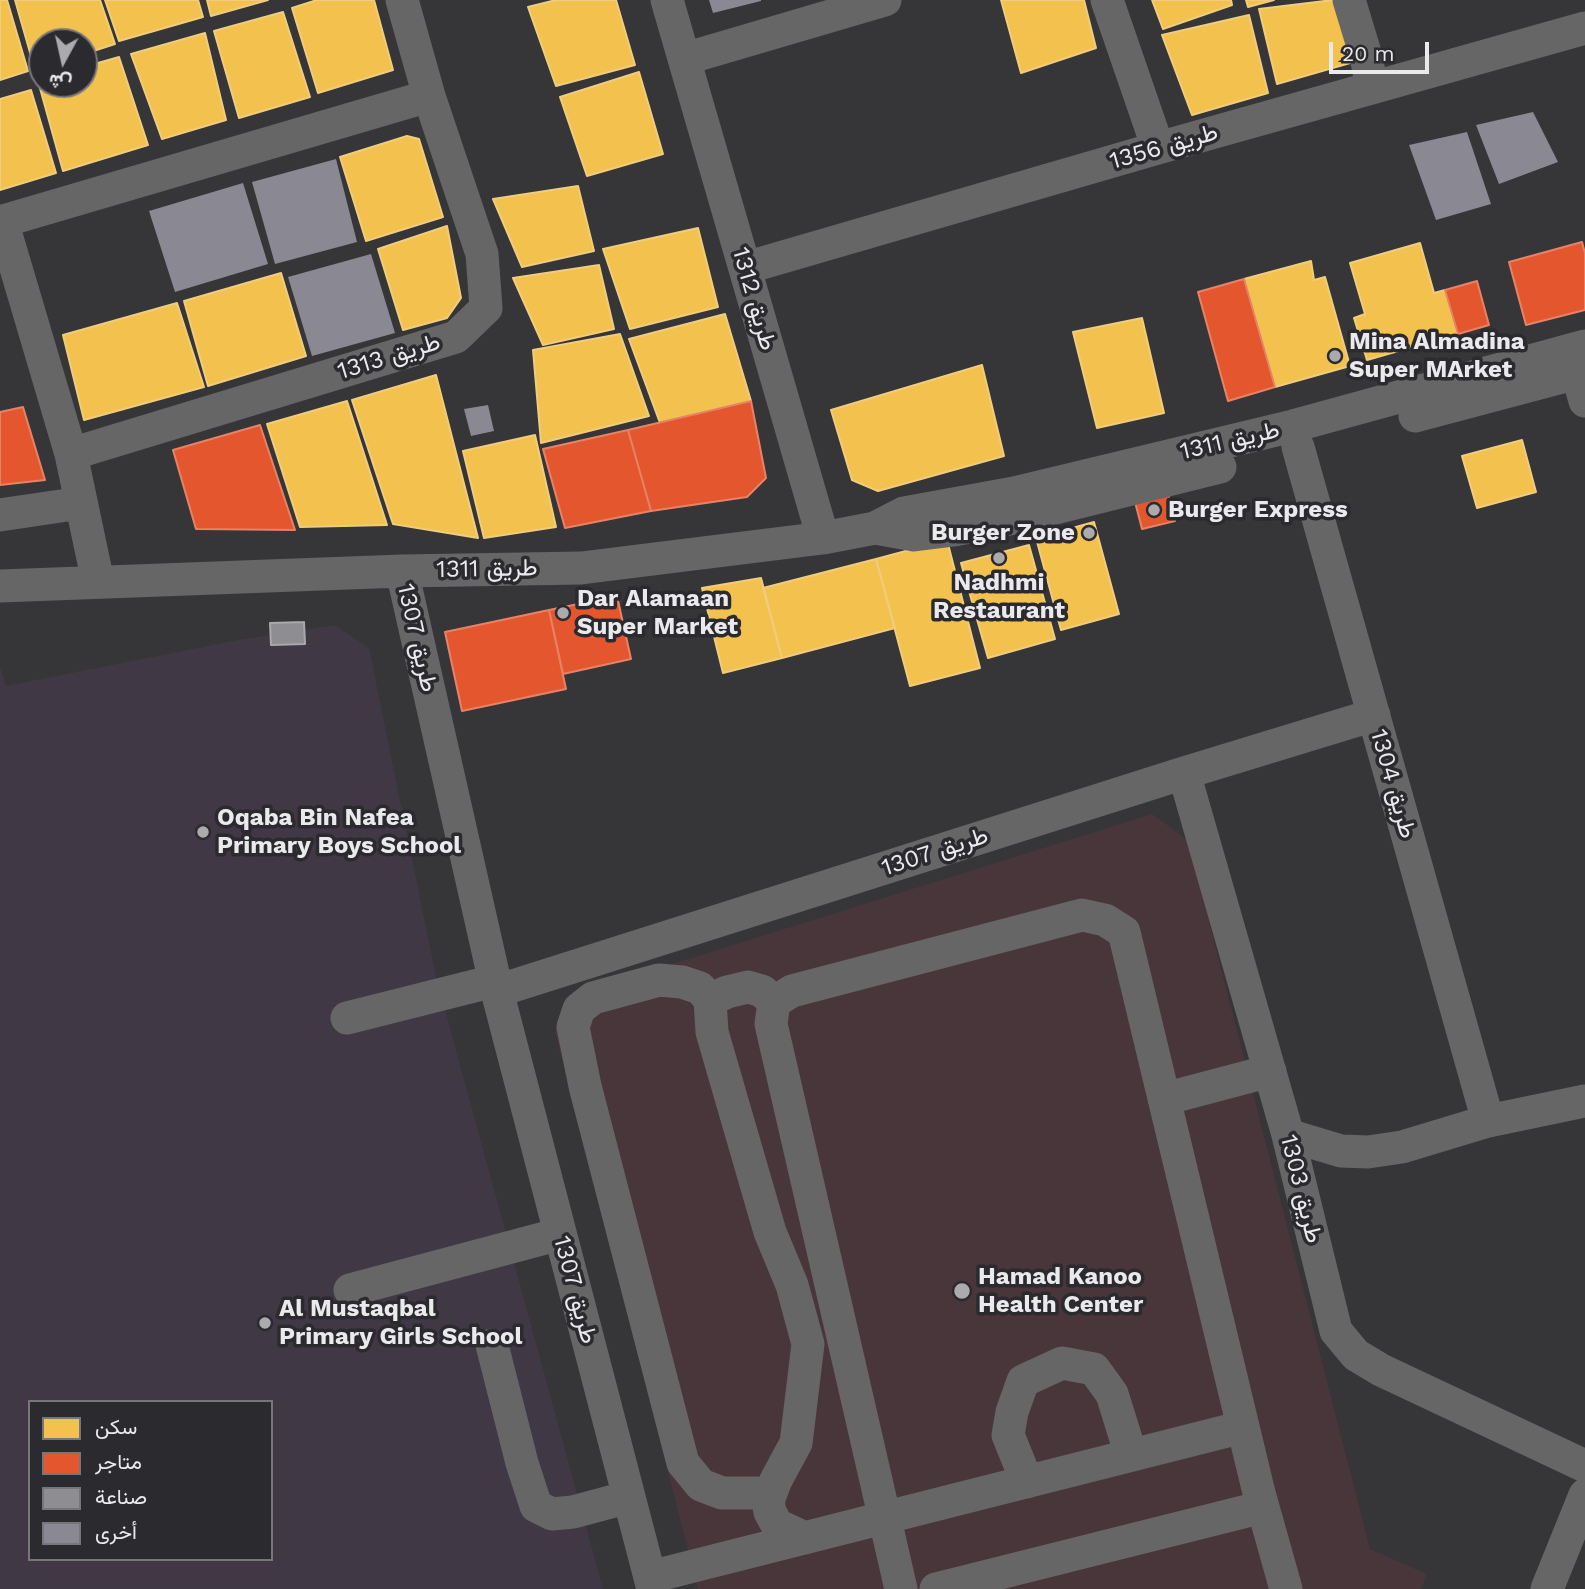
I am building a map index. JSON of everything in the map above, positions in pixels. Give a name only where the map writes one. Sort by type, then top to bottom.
[{"type":"street","name":"طريق 1313","points":[[71,454],[456,337],[486,308],[482,254],[429,96],[402,0]]},
{"type":"street","name":"طريق 1312","points":[[667,0],[823,538]]},
{"type":"street","points":[[684,59],[885,0]]},
{"type":"street","points":[[1107,0],[1158,148]]},
{"type":"street","points":[[1349,0],[1372,88]]},
{"type":"street","name":"طريق 1356","points":[[745,268],[1585,28]]},
{"type":"street","points":[[98,582],[71,454],[1,221],[429,96]]},
{"type":"street","name":"طريق 1311","points":[[875,528],[914,535],[1019,517],[1298,447],[1580,368]]},
{"type":"street","name":"طريق 1311","points":[[0,586],[402,571],[580,568],[823,538],[875,528],[904,513],[1014,493],[1293,426],[1580,368]]},
{"type":"street","name":"طريق 1304","points":[[1298,447],[1488,1121]]},
{"type":"street","points":[[0,514],[81,503]]},
{"type":"street","name":"طريق 1307","points":[[402,571],[496,986],[652,1583]]},
{"type":"street","name":"طريق 1307","points":[[496,986],[1374,715]]},
{"type":"street","name":"طريق 1303","points":[[1184,773],[1288,1135],[1336,1331],[1356,1355],[1381,1370],[1585,1466]]},
{"type":"street","points":[[774,1002],[792,991],[1082,915],[1105,920],[1124,932],[1243,1427],[1286,1589]]},
{"type":"street","points":[[770,1493],[722,1493],[701,1485],[683,1463],[585,1086],[573,1027],[579,1009],[593,998],[659,980],[682,982],[699,988],[710,1000],[712,1032],[770,1232],[792,1285],[808,1344],[796,1443],[770,1493],[770,1512],[777,1525],[805,1538]]},
{"type":"street","points":[[346,1018],[496,986]]},
{"type":"street","points":[[710,1000],[748,987],[762,991],[774,1002]]},
{"type":"street","points":[[774,1002],[771,1024],[901,1589]]},
{"type":"street","points":[[1164,1099],[1270,1071]]},
{"type":"street","points":[[1288,1135],[1341,1151],[1368,1152],[1402,1147],[1488,1121],[1585,1101]]},
{"type":"street","points":[[350,1290],[560,1234]]},
{"type":"street","points":[[492,1345],[522,1464],[536,1506],[552,1514],[573,1512],[629,1497]]},
{"type":"street","points":[[1027,1482],[1009,1435],[1012,1412],[1023,1381],[1062,1363],[1094,1369],[1112,1394],[1131,1455]]},
{"type":"street","points":[[652,1583],[805,1538],[1243,1427]]},
{"type":"street","points":[[1547,1589],[1585,1495]]},
{"type":"street","points":[[936,1589],[1263,1507]]},
{"type":"shaded area","points":[[335,625],[369,648],[436,977],[603,1589],[0,1589],[0,666],[6,686],[238,640]]},
{"type":"shaded area","name":"Hamad Kanoo Health Center","points":[[1152,814],[1188,840],[1370,1549],[1427,1574],[1421,1589],[698,1589],[555,1032],[573,995]]},
{"type":"building: سكن","points":[[0,0],[7,0],[28,71],[0,80]]},
{"type":"building: سكن","points":[[15,0],[100,0],[115,44],[98,49],[98,28],[28,28],[28,46]]},
{"type":"building: سكن","points":[[105,0],[198,0],[203,17],[119,41]]},
{"type":"building: سكن","points":[[207,0],[268,0],[211,16]]},
{"type":"building: سكن","points":[[317,0],[374,0],[393,70],[318,93],[292,8]]},
{"type":"building: سكن","points":[[556,0],[616,0],[635,65],[556,86],[528,7]]},
{"type":"building: سكن","points":[[1001,0],[1084,0],[1096,48],[1021,73]]},
{"type":"building: سكن","points":[[1152,0],[1231,0],[1232,5],[1163,29]]},
{"type":"building: سكن","points":[[1246,0],[1274,0],[1248,7]]},
{"type":"building: سكن","points":[[1333,0],[1364,59],[1277,84],[1259,9]]},
{"type":"building: سكن","points":[[283,12],[310,97],[239,118],[214,31]]},
{"type":"building: سكن","points":[[1249,15],[1268,93],[1192,115],[1162,35]]},
{"type":"building: سكن","points":[[205,33],[226,120],[162,139],[131,54]]},
{"type":"building: سكن","points":[[119,57],[148,145],[63,171],[43,98],[98,98],[98,63]]},
{"type":"building: سكن","points":[[639,72],[663,154],[587,176],[560,97]]},
{"type":"building: سكن","points":[[28,91],[28,98],[33,98],[56,173],[0,190],[0,99]]},
{"type":"building: سكن","points":[[407,136],[419,139],[443,217],[366,241],[340,157]]},
{"type":"building: سكن","points":[[578,186],[594,251],[522,267],[493,199]]},
{"type":"building: سكن","points":[[447,226],[461,298],[447,318],[403,330],[378,249]]},
{"type":"building: سكن","points":[[698,228],[718,307],[630,329],[603,249]]},
{"type":"building: سكن","points":[[1420,243],[1434,293],[1445,290],[1458,334],[1367,360],[1354,318],[1365,314],[1350,263]]},
{"type":"building: سكن","points":[[1311,261],[1314,280],[1325,277],[1350,366],[1275,387],[1244,279]]},
{"type":"building: سكن","points":[[599,265],[614,329],[543,345],[513,278]]},
{"type":"building: سكن","points":[[281,273],[306,356],[208,386],[184,301]]},
{"type":"building: سكن","points":[[177,303],[204,387],[84,420],[63,335]]},
{"type":"building: سكن","points":[[725,314],[751,401],[660,423],[629,339]]},
{"type":"building: سكن","points":[[1142,318],[1164,413],[1097,428],[1073,332]]},
{"type":"building: سكن","points":[[620,334],[649,416],[541,443],[533,350]]},
{"type":"building: سكن","points":[[982,365],[1004,456],[878,491],[852,480],[831,410]]},
{"type":"building: سكن","points":[[436,375],[478,538],[393,524],[352,400]]},
{"type":"building: سكن","points":[[347,401],[387,525],[300,527],[267,424]]},
{"type":"building: سكن","points":[[535,435],[556,527],[484,538],[463,451]]},
{"type":"building: سكن","points":[[1522,440],[1536,492],[1477,508],[1462,456]]},
{"type":"building: سكن","points":[[1094,522],[1119,614],[1061,630],[1036,538]]},
{"type":"building: سكن","points":[[947,540],[980,668],[910,686],[876,559]]},
{"type":"building: سكن","points":[[1029,545],[1055,639],[988,658],[961,563]]},
{"type":"building: سكن","points":[[876,559],[895,628],[782,658],[763,588]]},
{"type":"building: سكن","points":[[761,578],[782,658],[723,673],[702,588]]},
{"type":"building: متاجر","points":[[1582,242],[1585,253],[1585,310],[1526,325],[1509,262]]},
{"type":"building: متاجر","points":[[1244,279],[1275,387],[1228,401],[1198,292]]},
{"type":"building: متاجر","points":[[1477,281],[1489,325],[1458,334],[1445,290]]},
{"type":"building: متاجر","points":[[751,401],[766,478],[747,497],[651,511],[628,430]]},
{"type":"building: متاجر","points":[[23,407],[45,480],[0,485],[0,412]]},
{"type":"building: متاجر","points":[[260,425],[295,530],[196,529],[173,450]]},
{"type":"building: متاجر","points":[[628,430],[651,511],[565,528],[543,449]]},
{"type":"building: متاجر","name":"Burger Express","points":[[1167,490],[1175,521],[1142,529],[1134,498]]},
{"type":"building: متاجر","points":[[617,596],[631,659],[563,674],[549,610]]},
{"type":"building: متاجر","points":[[549,610],[566,689],[462,711],[445,632]]},
{"type":"building: صناعة","points":[[304,622],[305,644],[271,645],[270,623]]},
{"type":"building: أخرى","points":[[709,0],[761,0],[761,1],[713,13]]},
{"type":"building: أخرى","points":[[1533,112],[1558,162],[1499,184],[1476,125]]},
{"type":"building: أخرى","points":[[1467,132],[1491,204],[1436,220],[1409,145]]},
{"type":"building: أخرى","points":[[336,159],[357,242],[275,264],[252,182]]},
{"type":"building: أخرى","points":[[243,183],[268,264],[175,292],[149,211]]},
{"type":"building: أخرى","points":[[371,254],[395,333],[312,356],[288,277]]},
{"type":"building: أخرى","points":[[488,405],[494,431],[471,436],[464,409]]},
{"type":"place","name":"Mina Almadina Super MArket","points":[[1335,356]]},
{"type":"place","name":"Burger Express","points":[[1154,510]]},
{"type":"place","name":"Burger Zone","points":[[1089,533]]},
{"type":"place","name":"Nadhmi Restaurant","points":[[999,558]]},
{"type":"place","name":"Dar Alamaan Super Market","points":[[563,613]]},
{"type":"place","name":"Oqaba Bin Nafea Primary Boys School","points":[[203,832]]},
{"type":"place","name":"Hamad Kanoo Health Center","points":[[962,1291]]},
{"type":"place","name":"Al Mustaqbal Primary Girls School","points":[[265,1323]]}]
